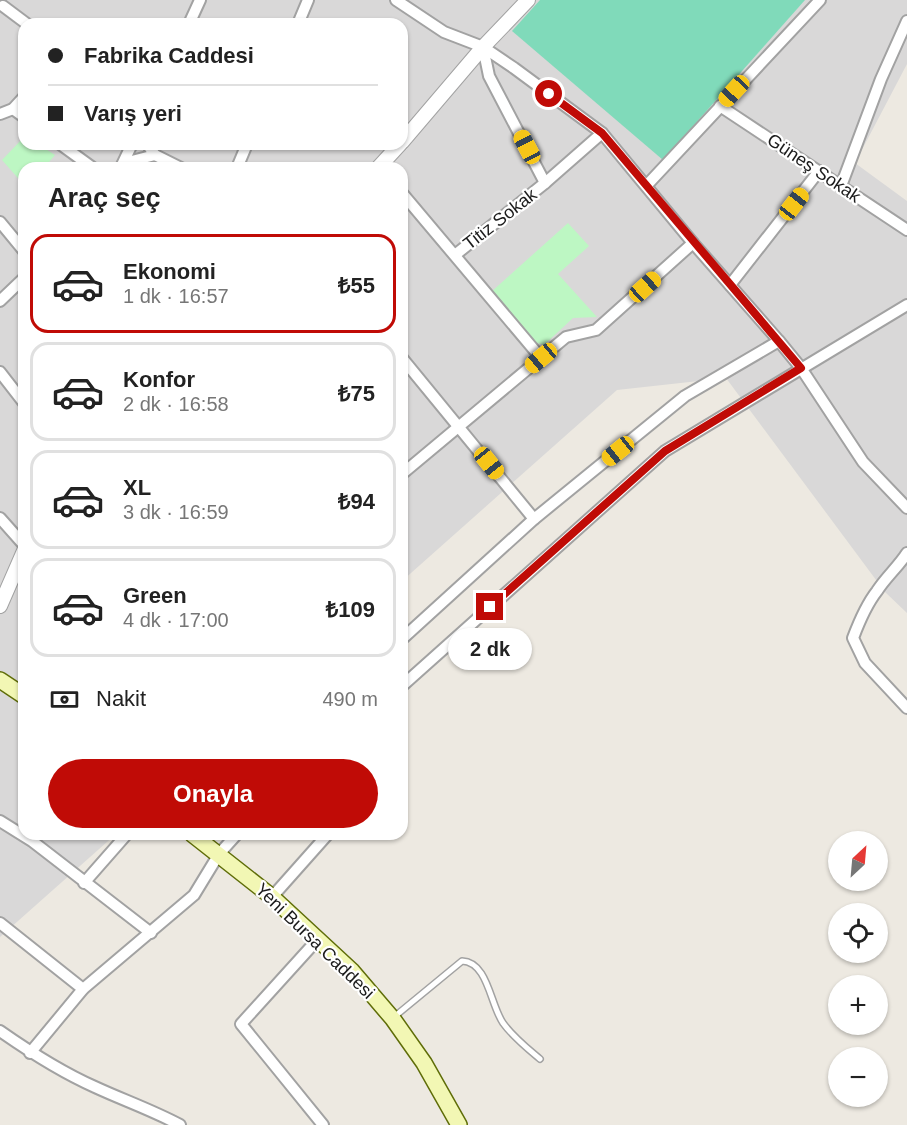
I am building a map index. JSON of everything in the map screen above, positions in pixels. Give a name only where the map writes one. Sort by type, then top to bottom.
[{"type":"main road","points":[[0,680],[18,692]]},
{"type":"main road","name":"Yeni Bursa Caddesi","points":[[200,840],[272,897],[351,970],[393,1018],[424,1063],[455,1124]]},
{"type":"street","points":[[192,18],[200,0]]},
{"type":"street","points":[[300,18],[308,0]]},
{"type":"street","points":[[396,0],[444,32],[483,47],[602,133],[801,368],[863,462],[907,508]]},
{"type":"street","points":[[647,185],[820,0]]},
{"type":"street","points":[[408,135],[526,1]]},
{"type":"street","points":[[4,5],[20,18]]},
{"type":"street","points":[[841,186],[881,80],[907,21]]},
{"type":"street","name":"Titiz Sokak","points":[[483,47],[489,76],[545,183]]},
{"type":"street","points":[[0,114],[13,109],[18,104]]},
{"type":"street","name":"Güneş Sokak","points":[[720,106],[907,230]]},
{"type":"street","points":[[13,109],[18,113]]},
{"type":"street","name":"Titiz Sokak","points":[[455,255],[545,183],[602,133]]},
{"type":"street","points":[[68,150],[85,162]]},
{"type":"street","points":[[151,150],[155,155],[169,162]]},
{"type":"street","points":[[385,162],[395,150]]},
{"type":"street","points":[[132,162],[155,155]]},
{"type":"street","points":[[730,285],[819,171]]},
{"type":"street","points":[[408,200],[541,358]]},
{"type":"street","points":[[0,222],[18,244]]},
{"type":"street","points":[[408,469],[566,337],[596,330],[693,243]]},
{"type":"street","points":[[0,301],[18,284]]},
{"type":"street","points":[[408,681],[665,451],[907,305]]},
{"type":"street","points":[[408,634],[534,519],[685,396],[779,341]]},
{"type":"street","points":[[408,365],[534,519]]},
{"type":"street","points":[[0,372],[18,395]]},
{"type":"street","points":[[0,518],[18,538]]},
{"type":"street","points":[[907,553],[876,591],[853,638],[865,663],[907,708]]},
{"type":"street","points":[[0,606],[18,565]]},
{"type":"street","points":[[0,821],[18,832]]},
{"type":"street","points":[[30,840],[151,933]]},
{"type":"street","points":[[84,883],[122,840]]},
{"type":"street","points":[[30,1053],[84,989],[194,895],[219,854],[232,840]]},
{"type":"street","points":[[272,897],[323,840]]},
{"type":"street","points":[[0,922],[84,989]]},
{"type":"street","points":[[318,939],[240,1024],[323,1125]]},
{"type":"street","points":[[0,1030],[30,1053],[95,1087],[141,1105],[180,1125]]},
{"type":"lane","points":[[393,1018],[462,961],[468,961],[481,970],[493,1004],[504,1024],[517,1040],[540,1059]]},
{"type":"shaded area","points":[[0,0],[907,0],[907,64],[855,163],[907,201],[907,613],[885,592],[726,378],[617,390],[408,576],[408,162],[18,162],[18,840],[109,840],[0,937]]},
{"type":"green space","points":[[540,0],[805,0],[663,160],[512,31]]},
{"type":"green space","points":[[18,143],[18,150],[47,150],[55,155],[49,162],[18,162],[18,178],[2,160]]},
{"type":"green space","points":[[568,223],[589,246],[558,274],[597,317],[573,318],[544,345],[537,343],[491,292]]},
{"type":"route","points":[[490,607],[665,451],[801,368],[602,133],[549,94]]}]
